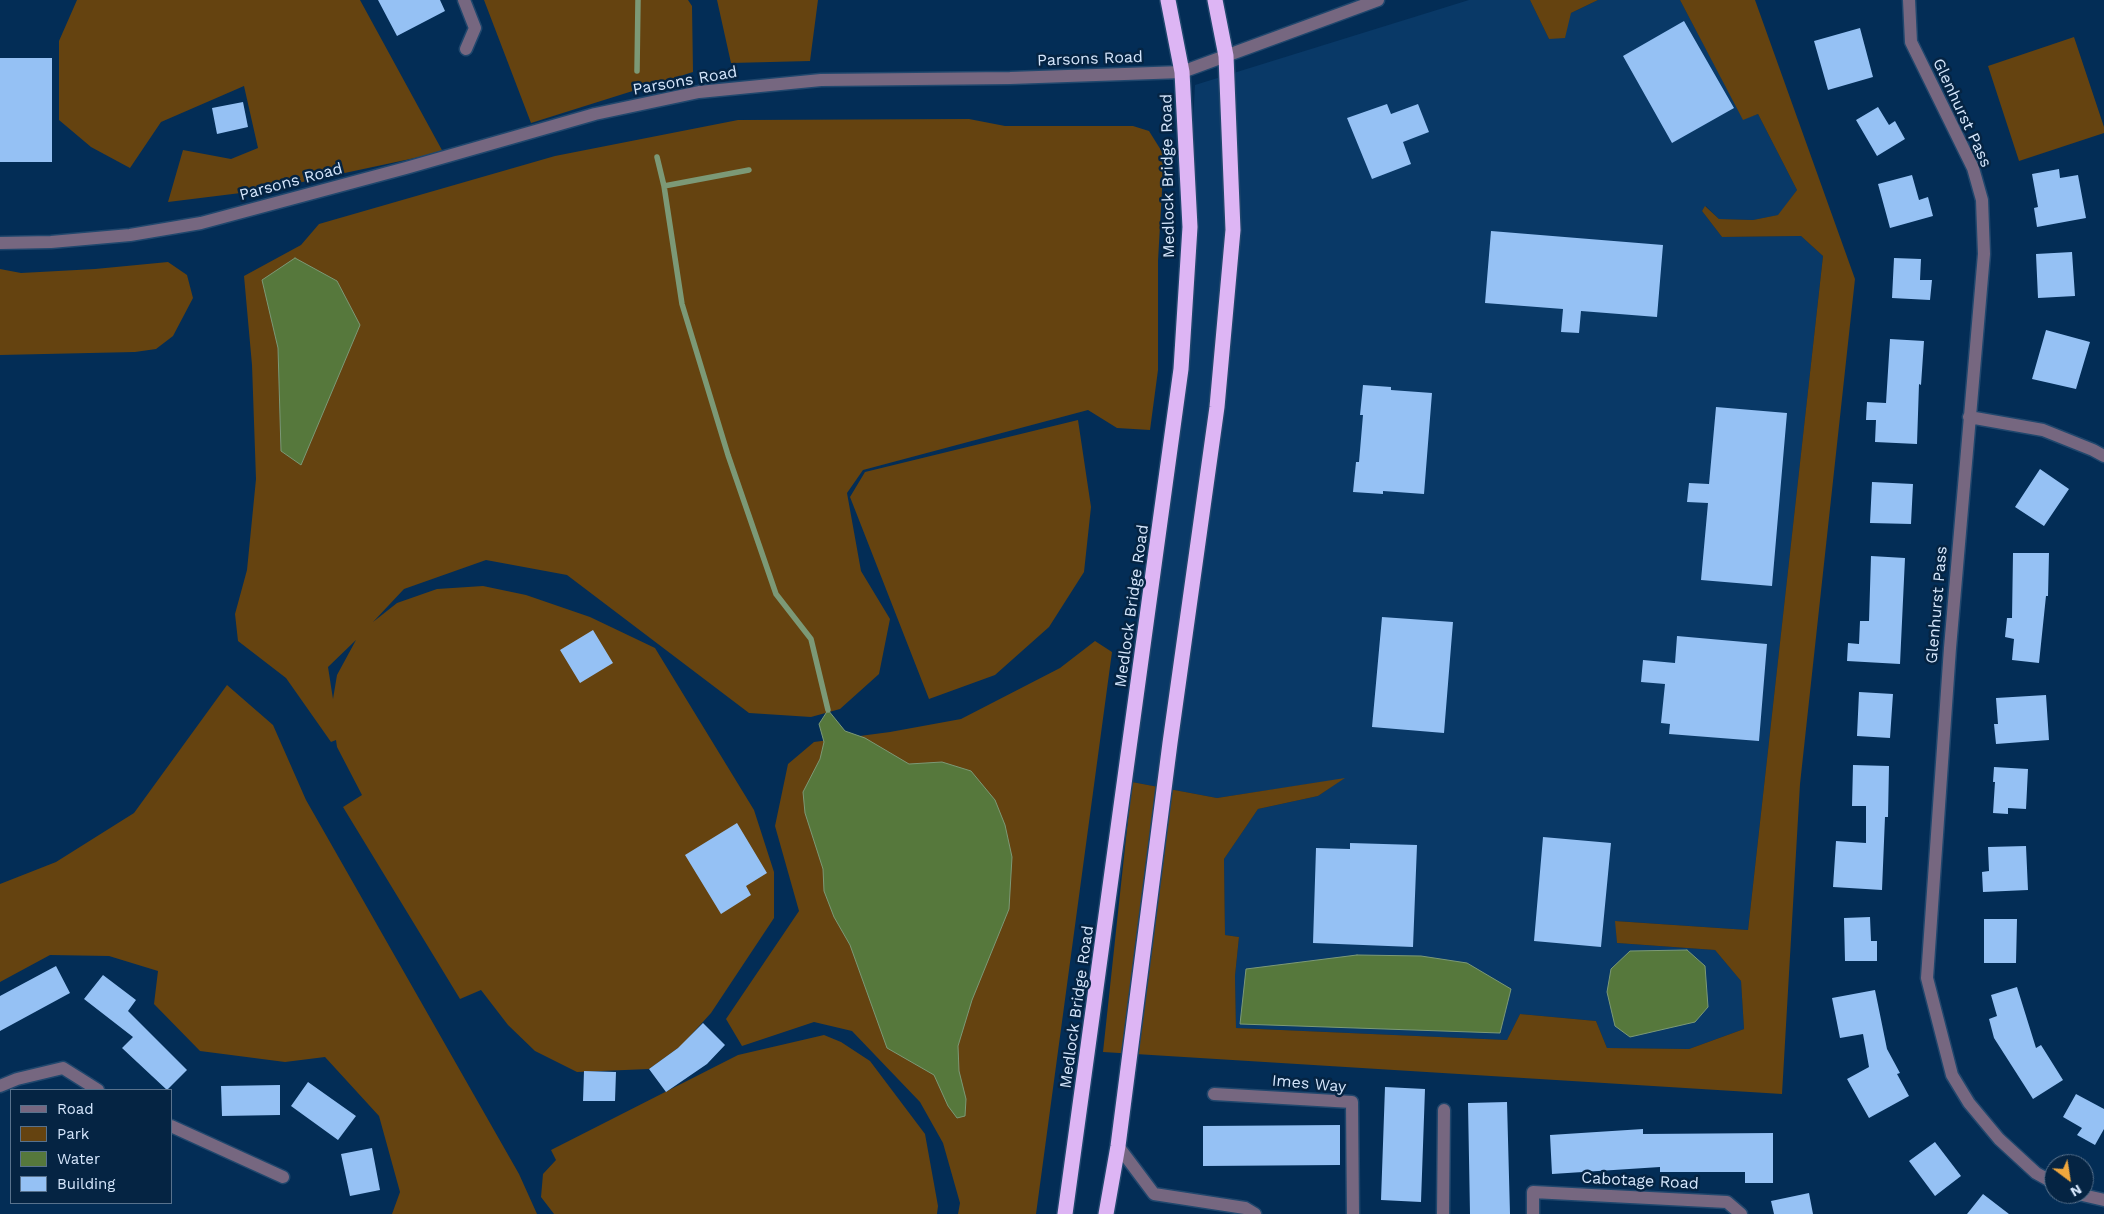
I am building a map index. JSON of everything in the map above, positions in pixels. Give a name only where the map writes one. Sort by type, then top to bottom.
[{"type":"highway","name":"Medlock Bridge Road","points":[[1066,1214],[1181,369],[1190,227],[1182,72],[1168,0]]},
{"type":"highway","points":[[1106,1214],[1118,1146],[1170,743],[1217,407],[1233,230],[1226,56],[1215,0]]},
{"type":"street","points":[[464,0],[475,28],[466,49]]},
{"type":"street","name":"Parsons Road","points":[[0,243],[51,242],[130,235],[201,223],[406,168],[595,114],[709,91],[821,80],[995,78],[1182,72],[1378,0]]},
{"type":"street","name":"Glenhurst Pass","points":[[1909,0],[1911,42],[1972,168],[1982,200],[1984,254],[1950,648],[1926,978],[1952,1076],[1969,1102],[1999,1139],[2036,1173],[2044,1177]]},
{"type":"street","points":[[1969,417],[2043,430],[2104,456]]},
{"type":"street","points":[[0,1086],[17,1079],[63,1068],[96,1089]]},
{"type":"street","name":"Imes Way","points":[[1214,1094],[1352,1102],[1353,1214]]},
{"type":"street","points":[[1443,1214],[1444,1110]]},
{"type":"street","points":[[172,1126],[283,1177]]},
{"type":"street","points":[[1118,1146],[1154,1194],[1245,1208],[1255,1214]]},
{"type":"street","name":"Cabotage Road","points":[[1533,1214],[1533,1192],[1727,1202],[1741,1214]]},
{"type":"shaded area","points":[[1469,0],[1530,0],[1549,39],[1571,13],[1598,0],[1680,0],[1743,119],[1758,114],[1797,190],[1779,215],[1753,220],[1719,219],[1706,206],[1702,211],[1722,237],[1801,236],[1823,256],[1748,930],[1616,921],[1617,943],[1715,950],[1741,981],[1744,1029],[1689,1049],[1607,1048],[1596,1021],[1520,1014],[1507,1040],[1236,1028],[1235,976],[1239,937],[1225,935],[1224,859],[1258,809],[1318,796],[1343,779],[1217,798],[1132,782],[1178,392],[1195,85]]},
{"type":"green space","points":[[77,0],[360,0],[443,152],[265,190],[168,202],[183,150],[231,159],[258,148],[244,86],[161,122],[130,168],[91,147],[59,120],[59,41]]},
{"type":"green space","points":[[484,0],[688,0],[692,6],[693,72],[531,123]]},
{"type":"green space","points":[[717,0],[818,0],[810,61],[731,63]]},
{"type":"green space","points":[[1530,0],[1598,0],[1571,13],[1565,38],[1549,39]]},
{"type":"green space","points":[[1680,0],[1755,0],[1855,279],[1800,784],[1782,1094],[1103,1052],[1132,782],[1217,798],[1345,778],[1318,796],[1258,809],[1224,859],[1225,935],[1239,937],[1235,976],[1236,1028],[1507,1040],[1520,1014],[1596,1021],[1607,1048],[1689,1049],[1744,1029],[1741,981],[1715,950],[1617,943],[1615,921],[1748,930],[1823,256],[1801,236],[1722,237],[1702,211],[1705,206],[1719,219],[1753,220],[1778,215],[1797,190],[1758,114],[1743,120]]},
{"type":"green space","points":[[2074,37],[2104,127],[2104,133],[2019,161],[1988,66]]},
{"type":"green space","points":[[969,119],[1005,126],[1133,126],[1149,131],[1164,155],[1158,261],[1158,370],[1150,430],[1117,428],[1088,410],[863,470],[847,493],[861,571],[890,619],[879,674],[840,709],[811,717],[749,713],[567,575],[486,560],[404,589],[373,622],[397,603],[437,589],[483,586],[526,595],[590,617],[655,648],[754,810],[774,872],[774,918],[711,1013],[681,1046],[649,1069],[577,1072],[535,1051],[508,1025],[481,990],[460,999],[343,807],[362,795],[337,747],[336,740],[331,742],[286,678],[238,641],[235,614],[247,570],[256,479],[252,365],[244,276],[301,245],[319,224],[555,156],[738,120]],"holes":[[[263,280],[334,388],[281,451],[278,348]],[[356,640],[337,675],[333,699],[328,667]]]},
{"type":"green space","points":[[168,262],[187,275],[193,298],[173,336],[156,349],[135,352],[0,355],[0,269],[21,273],[95,269]]},
{"type":"green space","points":[[1078,420],[1091,507],[1084,572],[1049,627],[995,675],[929,699],[850,497],[865,472]]},
{"type":"green space","points":[[1095,641],[1112,652],[1036,1214],[958,1214],[960,1203],[943,1143],[920,1102],[852,1031],[814,1022],[742,1046],[726,1019],[799,911],[775,826],[788,764],[814,742],[890,732],[961,719],[1060,668]]},
{"type":"green space","points":[[227,685],[273,725],[306,800],[519,1174],[537,1214],[392,1214],[400,1192],[379,1116],[325,1057],[285,1062],[200,1051],[154,1004],[158,971],[109,956],[50,955],[0,982],[0,884],[56,862],[134,813]]},
{"type":"green space","points":[[824,1035],[841,1042],[870,1061],[925,1134],[938,1206],[937,1214],[554,1214],[541,1197],[543,1174],[556,1160],[551,1150],[738,1055]]},
{"type":"water","points":[[295,258],[337,281],[360,325],[301,465],[281,451],[278,348],[262,280]]},
{"type":"water","points":[[828,710],[845,731],[865,738],[909,764],[942,762],[971,771],[995,800],[1005,825],[1012,857],[1009,909],[972,1000],[958,1046],[959,1071],[966,1099],[965,1116],[957,1118],[948,1106],[934,1075],[887,1048],[850,945],[834,917],[824,891],[823,869],[805,813],[803,792],[820,759],[824,742],[819,724]]},
{"type":"water","points":[[1687,950],[1705,966],[1708,1007],[1695,1022],[1630,1037],[1615,1026],[1607,992],[1611,969],[1630,951]]},
{"type":"water","points":[[1357,955],[1421,956],[1467,963],[1511,989],[1500,1033],[1240,1024],[1246,969]]},
{"type":"building","points":[[378,0],[440,0],[445,11],[397,36]]},
{"type":"building","points":[[1684,21],[1734,108],[1672,143],[1623,56]]},
{"type":"building","points":[[1860,28],[1873,77],[1828,90],[1814,41]]},
{"type":"building","points":[[0,58],[52,58],[52,162],[0,162]]},
{"type":"building","points":[[243,102],[248,127],[217,134],[212,108]]},
{"type":"building","points":[[1387,104],[1391,114],[1418,104],[1429,132],[1403,142],[1411,164],[1372,179],[1347,118]]},
{"type":"building","points":[[1878,107],[1889,125],[1895,121],[1905,139],[1877,156],[1856,120]]},
{"type":"building","points":[[2059,169],[2060,178],[2078,175],[2086,218],[2037,227],[2034,208],[2038,207],[2032,174]]},
{"type":"building","points":[[1912,175],[1919,200],[1928,197],[1933,216],[1890,228],[1878,184]]},
{"type":"building","points":[[1491,231],[1663,245],[1657,317],[1581,311],[1579,333],[1561,332],[1563,309],[1485,303]]},
{"type":"building","points":[[2072,252],[2075,296],[2038,298],[2036,254]]},
{"type":"building","points":[[1894,258],[1921,259],[1920,280],[1932,280],[1930,300],[1892,298]]},
{"type":"building","points":[[2046,330],[2090,342],[2076,389],[2032,379]]},
{"type":"building","points":[[1890,339],[1924,341],[1921,385],[1919,384],[1917,444],[1875,442],[1876,420],[1866,420],[1867,402],[1886,403]]},
{"type":"building","points":[[1363,385],[1391,387],[1391,390],[1432,393],[1424,494],[1383,491],[1383,494],[1353,492],[1356,462],[1359,462],[1363,415],[1360,415]]},
{"type":"building","points":[[1716,407],[1787,413],[1772,586],[1701,580],[1708,503],[1687,502],[1689,483],[1709,484]]},
{"type":"building","points":[[2040,469],[2069,489],[2044,526],[2015,507]]},
{"type":"building","points":[[1872,482],[1913,484],[1911,524],[1870,523]]},
{"type":"building","points":[[2013,553],[2049,553],[2048,596],[2046,596],[2039,663],[2012,660],[2014,639],[2005,637],[2007,618],[2012,618]]},
{"type":"building","points":[[1871,556],[1905,558],[1900,664],[1847,661],[1848,643],[1859,644],[1860,621],[1869,621]]},
{"type":"building","points":[[1382,617],[1453,622],[1444,733],[1372,727]]},
{"type":"building","points":[[593,630],[613,663],[580,683],[560,650]]},
{"type":"building","points":[[1677,636],[1767,644],[1759,741],[1669,734],[1670,724],[1661,723],[1665,684],[1641,682],[1643,660],[1675,663]]},
{"type":"building","points":[[1859,692],[1893,694],[1890,738],[1857,736]]},
{"type":"building","points":[[2046,695],[2049,740],[1996,744],[1994,724],[1998,724],[1996,698]]},
{"type":"building","points":[[1853,765],[1889,766],[1888,817],[1885,817],[1882,890],[1833,887],[1836,841],[1866,843],[1866,806],[1852,806]]},
{"type":"building","points":[[1994,767],[2028,769],[2026,809],[2008,808],[2008,814],[1993,813]]},
{"type":"building","points":[[737,823],[767,873],[746,886],[751,895],[721,914],[685,855]]},
{"type":"building","points":[[1543,837],[1611,843],[1601,947],[1534,941]]},
{"type":"building","points":[[1350,843],[1417,845],[1413,947],[1313,943],[1316,848],[1350,849]]},
{"type":"building","points":[[2026,846],[2028,890],[1983,892],[1982,872],[1989,871],[1988,847]]},
{"type":"building","points":[[1870,917],[1871,941],[1877,941],[1877,961],[1845,961],[1844,918]]},
{"type":"building","points":[[1984,919],[2017,919],[2016,963],[1984,963]]},
{"type":"building","points":[[56,966],[70,993],[0,1031],[0,996]]},
{"type":"building","points":[[103,975],[136,1000],[128,1011],[187,1070],[166,1089],[122,1048],[133,1037],[84,999]]},
{"type":"building","points":[[2017,987],[2036,1048],[2041,1045],[2063,1080],[2033,1099],[1994,1038],[1989,1019],[1997,1016],[1991,995]]},
{"type":"building","points":[[1875,990],[1887,1049],[1900,1073],[1897,1074],[1909,1096],[1869,1118],[1847,1079],[1869,1067],[1863,1034],[1840,1038],[1832,998]]},
{"type":"building","points":[[703,1023],[725,1045],[707,1064],[666,1092],[649,1069],[678,1048]]},
{"type":"building","points":[[584,1071],[616,1072],[615,1101],[583,1101]]},
{"type":"building","points":[[308,1082],[356,1116],[338,1140],[291,1106]]},
{"type":"building","points":[[280,1085],[280,1115],[222,1116],[221,1086]]},
{"type":"building","points":[[1385,1087],[1425,1089],[1421,1202],[1381,1200]]},
{"type":"building","points":[[2076,1094],[2104,1109],[2104,1129],[2095,1145],[2077,1135],[2082,1128],[2063,1117]]},
{"type":"building","points":[[1507,1102],[1510,1214],[1470,1214],[1468,1103]]},
{"type":"building","points":[[1340,1125],[1340,1165],[1203,1166],[1203,1126]]},
{"type":"building","points":[[1643,1129],[1643,1134],[1773,1133],[1773,1183],[1745,1183],[1745,1172],[1660,1172],[1660,1167],[1552,1174],[1550,1135]]},
{"type":"building","points":[[1935,1142],[1961,1176],[1935,1196],[1909,1161]]},
{"type":"building","points":[[372,1148],[380,1190],[350,1196],[341,1154]]},
{"type":"building","points":[[1809,1193],[1813,1214],[1774,1214],[1771,1201]]},
{"type":"building","points":[[1983,1194],[2009,1214],[1967,1214]]},
{"type":"waterway","points":[[637,71],[638,0]]},
{"type":"waterway","points":[[657,157],[664,186],[682,304],[728,455],[776,594],[811,639],[828,710]]},
{"type":"waterway","points":[[664,186],[749,170]]}]
